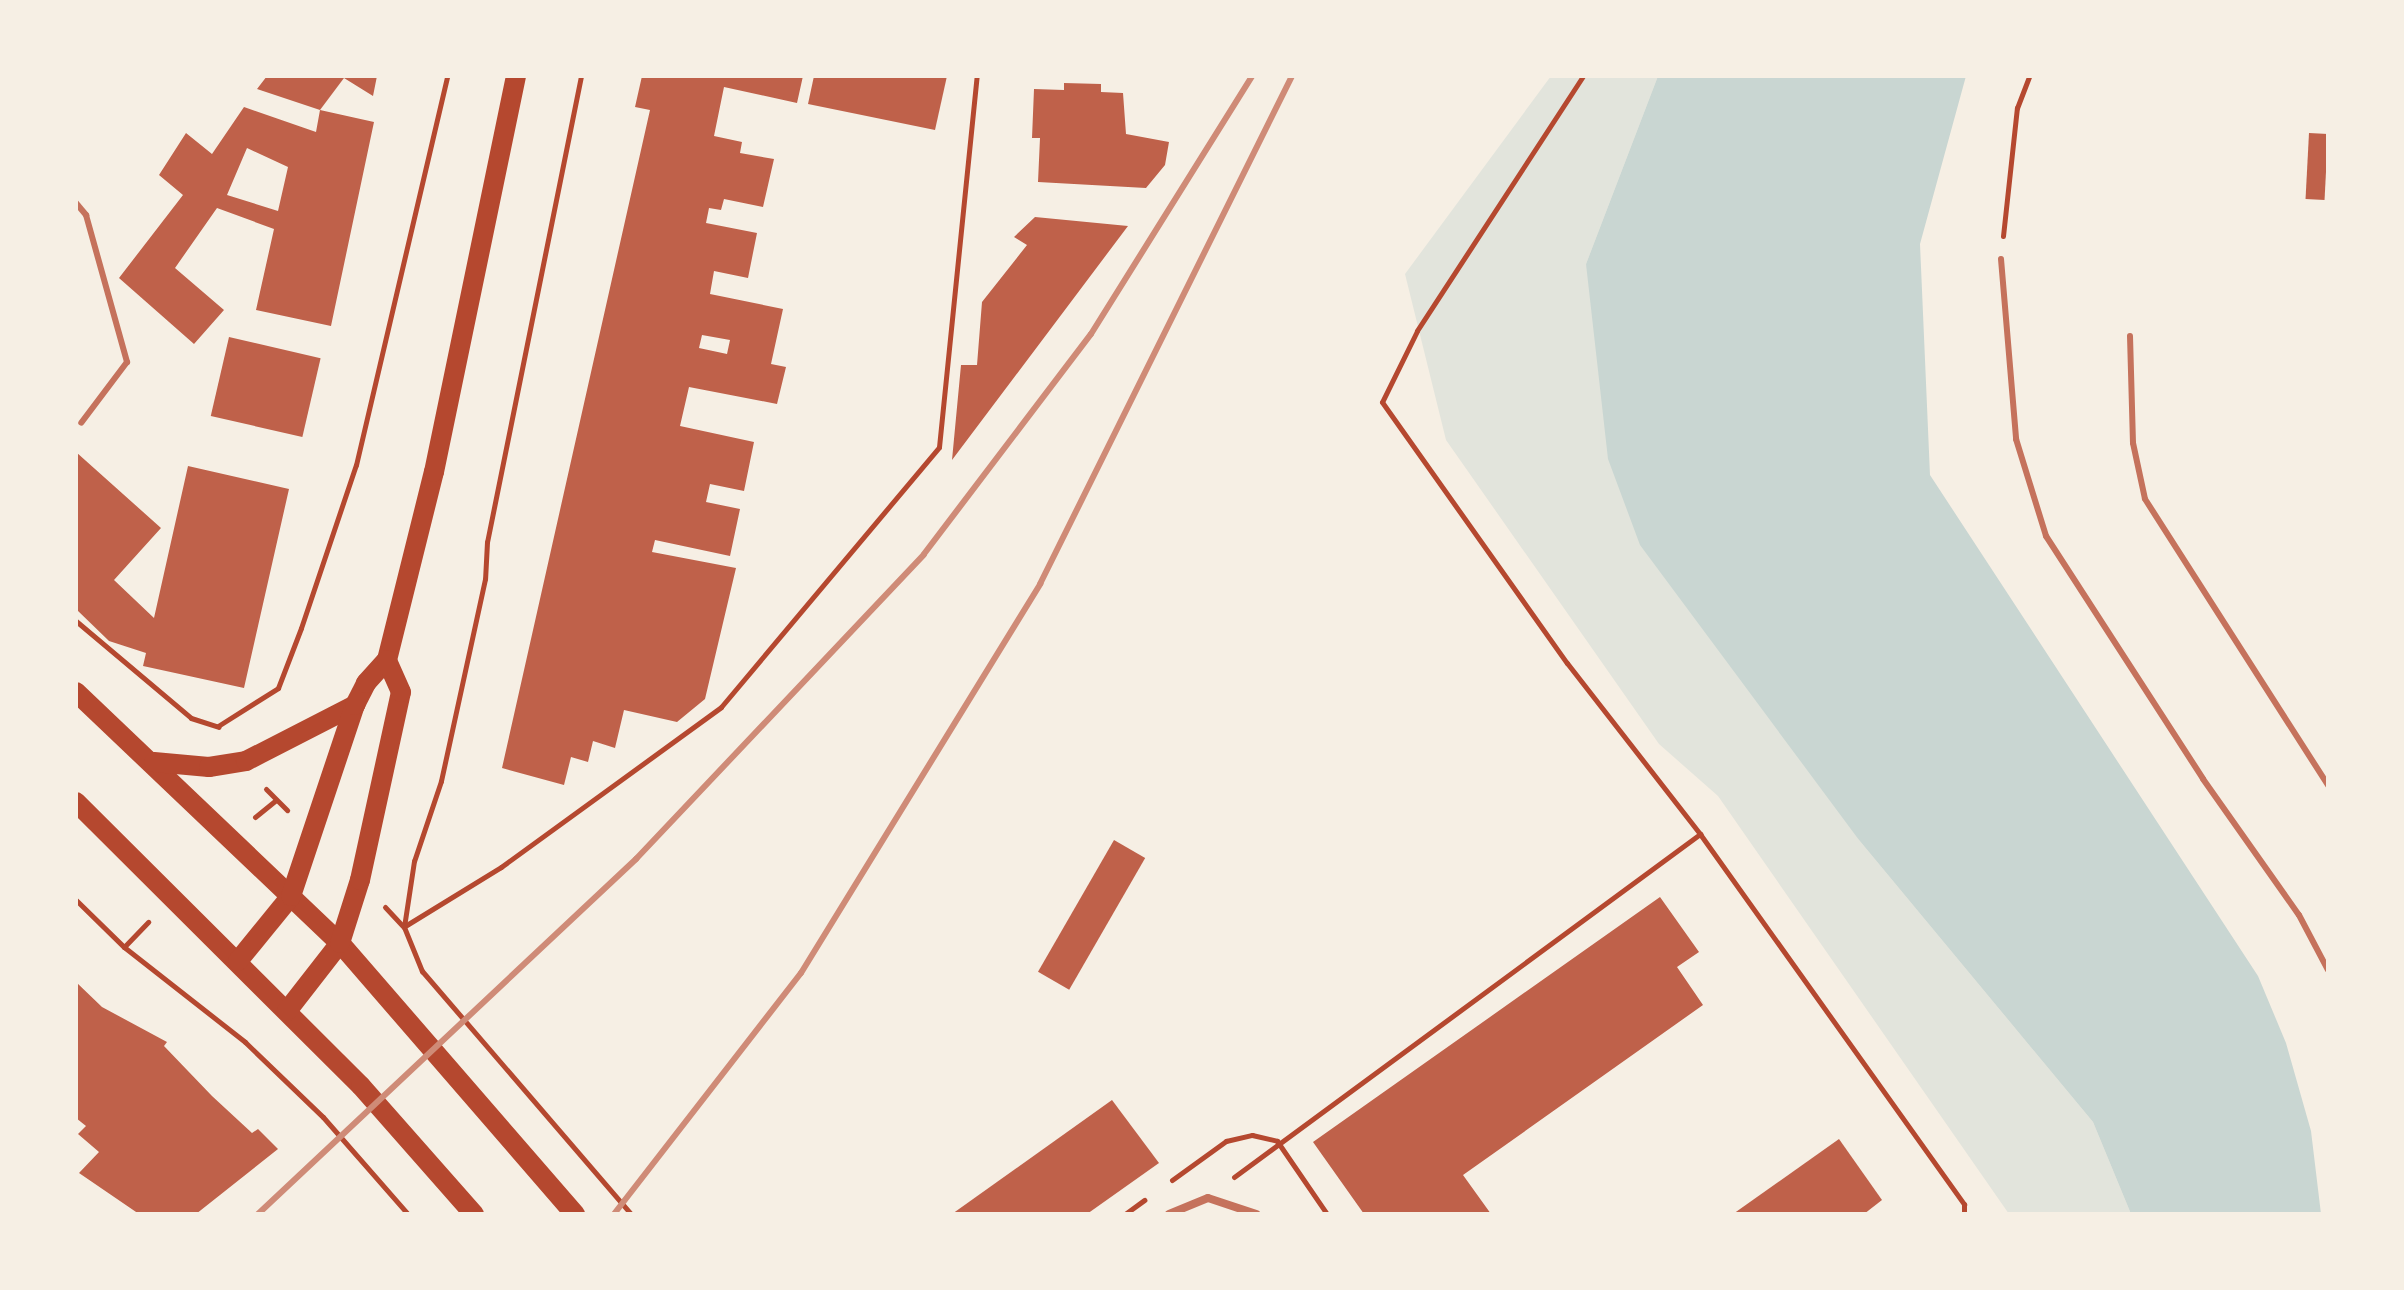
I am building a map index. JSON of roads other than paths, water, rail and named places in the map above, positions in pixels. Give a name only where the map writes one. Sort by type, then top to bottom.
[{"type":"main road","points":[[238,961],[291,896],[355,705],[366,683],[387,660],[434,472],[516,76]]},
{"type":"main road","points":[[287,1011],[340,943],[360,880],[401,692],[387,660]]},
{"type":"main road","points":[[76,692],[154,762],[340,943],[575,1214]]},
{"type":"main road","points":[[154,762],[209,767],[246,761],[355,705]]},
{"type":"main road","points":[[76,802],[361,1086],[474,1214]]},
{"type":"street","points":[[1169,1214],[1208,1198],[1256,1214]]},
{"type":"lane","points":[[76,203],[86,215],[127,362],[81,423]]},
{"type":"lane","points":[[2001,259],[2016,439],[2046,536],[2203,779],[2299,915],[2328,970]]},
{"type":"lane","points":[[2130,336],[2133,443],[2145,499],[2328,785]]},
{"type":"railway","points":[[258,1214],[636,859],[924,554],[1091,334],[1252,76]]},
{"type":"railway","points":[[614,1214],[801,973],[1040,584],[1292,76]]}]
